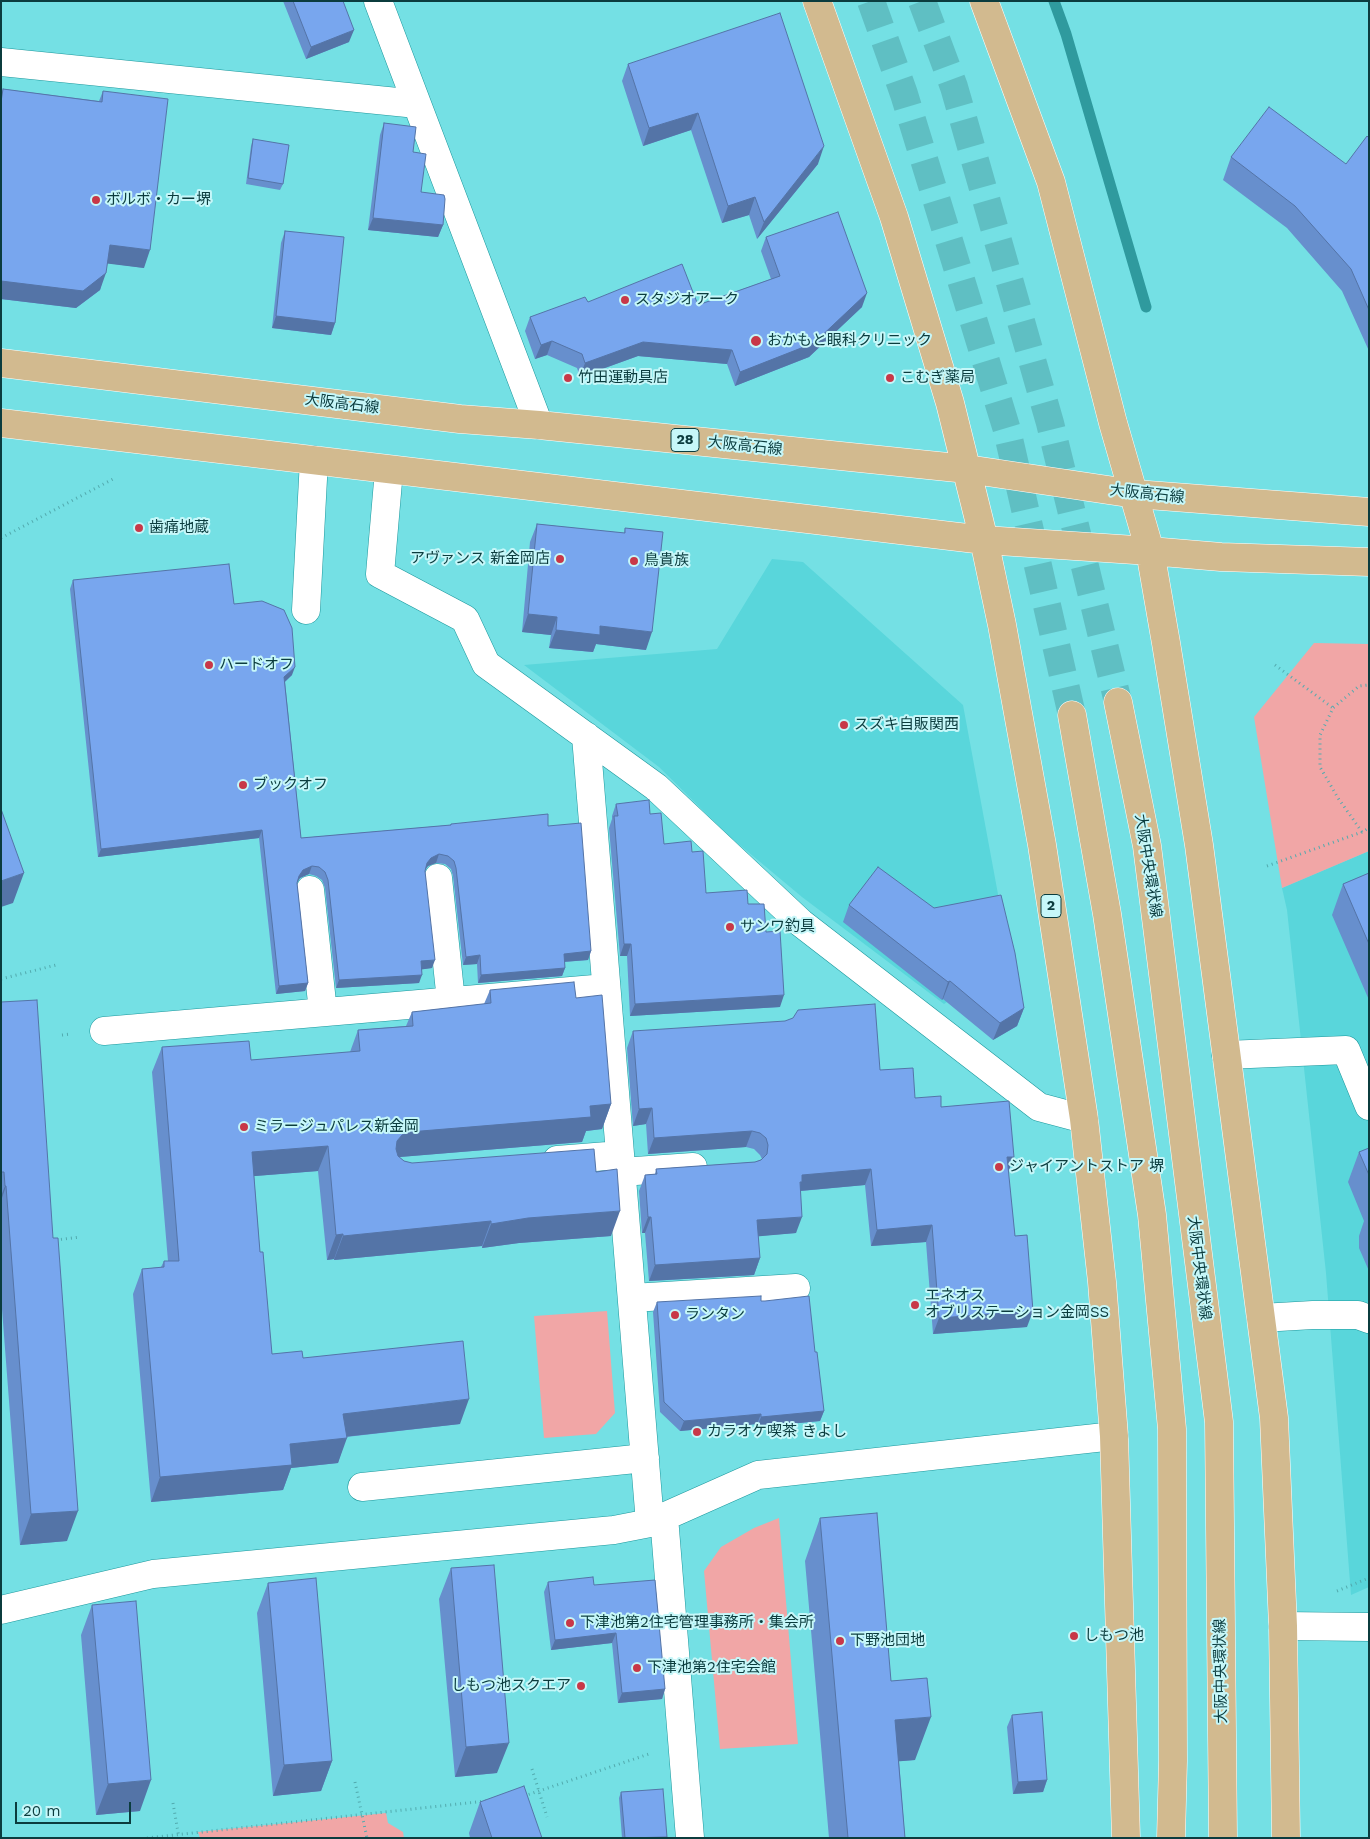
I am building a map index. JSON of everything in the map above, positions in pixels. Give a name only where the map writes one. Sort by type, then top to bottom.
[{"type":"main road","name":"2","points":[[816,1],[894,217],[950,403],[984,540],[1002,625],[1042,845],[1084,1119],[1102,1282],[1114,1436],[1126,1838]]},
{"type":"main road","points":[[984,1],[1051,182],[1113,423],[1150,551],[1199,845],[1274,1418],[1283,1626],[1286,1838]]},
{"type":"main road","name":"大阪高石線","points":[[1,363],[460,419],[539,425],[967,469],[1134,494],[1369,512]]},
{"type":"main road","points":[[1,423],[984,540],[1230,558],[1369,562]]},
{"type":"main road","name":"大阪中央環状線","points":[[1118,702],[1147,846],[1218,1422],[1223,1838]]},
{"type":"main road","points":[[1072,715],[1107,914],[1152,1215],[1172,1429],[1173,1761],[1171,1838]]},
{"type":"street","points":[[378,1],[539,425]]},
{"type":"street","points":[[1,62],[417,104]]},
{"type":"street","points":[[306,610],[314,460]]},
{"type":"street","points":[[389,470],[380,574],[466,619],[486,664],[656,788],[801,923],[1039,1107],[1084,1119]]},
{"type":"street","points":[[586,736],[606,988],[620,1032],[621,1163],[645,1458],[657,1520],[682,1742],[690,1838]]},
{"type":"street","points":[[438,878],[451,1001]]},
{"type":"street","points":[[310,890],[323,1012]]},
{"type":"street","points":[[104,1031],[606,988]]},
{"type":"street","points":[[1226,1055],[1346,1050],[1369,1106]]},
{"type":"street","points":[[531,1162],[718,1165]]},
{"type":"street","points":[[632,1298],[796,1288]]},
{"type":"street","points":[[1261,1318],[1358,1315],[1369,1319]]},
{"type":"street","points":[[1,1610],[153,1574],[614,1530],[657,1520],[758,1475],[1114,1436]]},
{"type":"street","points":[[362,1487],[645,1458]]},
{"type":"street","points":[[1283,1626],[1369,1627]]},
{"type":"path","points":[[1,538],[115,478]]},
{"type":"path","points":[[1275,665],[1333,708]]},
{"type":"path","points":[[1362,832],[1338,798],[1320,766],[1320,735],[1333,708],[1358,686],[1369,685]]},
{"type":"path","points":[[1267,866],[1369,828]]},
{"type":"path","points":[[1,979],[56,964]]},
{"type":"path","points":[[51,1240],[80,1237]]},
{"type":"path","points":[[1334,1592],[1369,1578]]},
{"type":"path","points":[[520,1797],[682,1742]]},
{"type":"path","points":[[532,1770],[548,1817]]},
{"type":"path","points":[[355,1782],[367,1838]]},
{"type":"path","points":[[147,1838],[179,1836],[491,1800]]},
{"type":"path","points":[[173,1803],[179,1836]]},
{"type":"shaded area","points":[[772,559],[803,562],[963,705],[1010,959],[944,1004],[802,897],[729,836],[659,767],[524,665],[717,649]]},
{"type":"shaded area","points":[[1314,643],[1369,644],[1369,851],[1282,888],[1254,717]]},
{"type":"shaded area","points":[[1369,851],[1369,1587],[1351,1595],[1326,1273],[1287,910],[1282,888]]},
{"type":"shaded area","points":[[607,1311],[615,1413],[596,1434],[544,1438],[534,1316]]},
{"type":"shaded area","points":[[779,1518],[798,1744],[720,1749],[704,1571],[721,1547],[754,1528]]},
{"type":"shaded area","points":[[386,1813],[388,1823],[403,1832],[404,1838],[200,1838],[198,1832]]},
{"type":"building","points":[[293,1],[343,1],[354,30],[311,47]]},
{"type":"building","points":[[780,13],[824,146],[764,222],[755,197],[728,206],[698,113],[649,128],[628,64]]},
{"type":"building","points":[[3,89],[102,102],[103,91],[168,99],[150,250],[110,245],[106,273],[83,291],[1,281],[1,102]]},
{"type":"building","points":[[1269,107],[1346,164],[1367,136],[1369,138],[1369,310],[1351,269],[1295,206],[1231,157]]},
{"type":"building","points":[[384,123],[416,127],[413,152],[426,154],[421,192],[444,195],[443,225],[373,218]]},
{"type":"building","points":[[253,139],[289,145],[283,184],[248,178]]},
{"type":"building","points":[[838,212],[867,293],[814,343],[740,372],[732,350],[643,342],[585,363],[582,354],[552,341],[541,345],[530,317],[585,297],[588,302],[682,264],[698,305],[780,276],[766,237]]},
{"type":"building","points":[[285,231],[344,237],[335,323],[276,316]]},
{"type":"building","points":[[537,524],[625,533],[625,528],[663,532],[652,632],[600,626],[600,635],[556,630],[557,617],[528,614]]},
{"type":"building","points":[[229,564],[234,604],[262,601],[284,610],[292,628],[295,667],[284,677],[301,838],[451,825],[548,814],[548,826],[581,823],[591,951],[564,954],[565,968],[481,975],[480,955],[466,957],[454,861],[448,856],[439,854],[431,858],[427,863],[425,871],[435,960],[421,961],[422,975],[339,980],[328,880],[325,872],[319,867],[312,866],[303,870],[297,883],[308,983],[279,986],[262,830],[101,849],[73,580]]},
{"type":"building","points":[[649,800],[650,814],[661,813],[664,844],[691,841],[692,852],[703,851],[706,893],[747,890],[748,904],[764,904],[766,932],[780,931],[784,995],[635,1004],[631,944],[624,944],[614,816],[618,816],[616,804]]},
{"type":"building","points":[[1,809],[24,873],[1,881]]},
{"type":"building","points":[[878,867],[934,908],[1001,895],[1015,953],[1024,1008],[1000,1023],[950,981],[948,982],[849,905]]},
{"type":"building","points":[[1369,873],[1369,944],[1343,884]]},
{"type":"building","points":[[574,982],[576,998],[602,995],[611,1104],[590,1106],[591,1117],[409,1132],[402,1135],[397,1141],[396,1149],[398,1156],[404,1161],[412,1163],[594,1149],[596,1172],[617,1169],[620,1211],[528,1218],[491,1224],[491,1221],[343,1236],[343,1234],[336,1235],[328,1146],[252,1152],[260,1252],[263,1252],[272,1354],[302,1351],[303,1358],[463,1341],[469,1399],[343,1414],[347,1438],[290,1444],[292,1465],[160,1477],[142,1269],[164,1267],[164,1261],[179,1261],[162,1047],[249,1041],[251,1060],[360,1051],[358,1030],[413,1026],[412,1012],[491,1003],[490,990]]},
{"type":"building","points":[[37,1000],[53,1238],[58,1238],[78,1511],[31,1514],[6,1186],[4,1172],[1,1172],[1,1002]]},
{"type":"building","points":[[875,1004],[880,1070],[913,1068],[915,1098],[941,1096],[941,1107],[1009,1101],[1014,1157],[1007,1157],[1015,1236],[1027,1235],[1033,1311],[939,1318],[932,1225],[877,1230],[871,1169],[802,1175],[802,1182],[800,1182],[802,1217],[757,1220],[760,1258],[655,1265],[651,1217],[648,1217],[645,1175],[657,1174],[656,1169],[755,1162],[761,1160],[767,1154],[768,1145],[766,1138],[760,1133],[752,1131],[654,1138],[652,1108],[639,1109],[633,1031],[785,1021],[793,1018],[798,1010]]},
{"type":"building","points":[[1369,1148],[1369,1175],[1359,1152]]},
{"type":"building","points":[[761,1296],[761,1301],[765,1301],[809,1296],[824,1411],[684,1421],[664,1402],[657,1302]]},
{"type":"building","points":[[877,1513],[891,1681],[927,1678],[931,1717],[895,1720],[905,1838],[848,1838],[820,1518]]},
{"type":"building","points":[[494,1565],[509,1743],[466,1747],[451,1568]]},
{"type":"building","points":[[593,1577],[594,1585],[655,1580],[665,1689],[622,1693],[616,1633],[555,1640],[548,1582]]},
{"type":"building","points":[[316,1578],[332,1761],[284,1765],[268,1583]]},
{"type":"building","points":[[136,1601],[151,1780],[108,1784],[92,1605]]},
{"type":"building","points":[[1042,1712],[1047,1780],[1018,1782],[1012,1715]]},
{"type":"building","points":[[524,1786],[542,1838],[492,1838],[480,1802]]},
{"type":"building","points":[[663,1789],[667,1837],[625,1838],[621,1792]]},
{"type":"waterway","points":[[1054,1],[1066,34],[1146,307]]},
{"type":"tunnel","points":[[871,1],[904,94],[1007,430],[1072,715]]},
{"type":"tunnel","points":[[922,1],[954,87],[1050,423],[1118,702]]},
{"type":"place","name":"ボルボ・カー堺","points":[[96,200]]},
{"type":"place","name":"スタジオアーク","points":[[625,300]]},
{"type":"place","name":"おかもと眼科クリニック","points":[[756,341]]},
{"type":"place","name":"竹田運動具店","points":[[568,378]]},
{"type":"place","name":"こむぎ薬局","points":[[890,378]]},
{"type":"place","name":"歯痛地蔵","points":[[139,528]]},
{"type":"place","name":"アヴァンス 新金岡店","points":[[560,559]]},
{"type":"place","name":"鳥貴族","points":[[634,561]]},
{"type":"place","name":"ハードオフ","points":[[209,665]]},
{"type":"place","name":"スズキ自販関西","points":[[844,725]]},
{"type":"place","name":"ブックオフ","points":[[243,785]]},
{"type":"place","name":"サンワ釣具","points":[[730,927]]},
{"type":"place","name":"ミラージュパレス新金岡","points":[[244,1127]]},
{"type":"place","name":"ジャイアントストア 堺","points":[[999,1167]]},
{"type":"place","name":"エネオス オブリステーション金岡SS","points":[[915,1305]]},
{"type":"place","name":"ランタン","points":[[675,1315]]},
{"type":"place","name":"カラオケ喫茶 きよし","points":[[697,1432]]},
{"type":"place","name":"下津池第2住宅管理事務所・集会所","points":[[570,1623]]},
{"type":"place","name":"しもつ池","points":[[1074,1636]]},
{"type":"place","name":"下野池団地","points":[[840,1641]]},
{"type":"place","name":"下津池第2住宅会館","points":[[637,1668]]},
{"type":"place","name":"しもつ池スクエア","points":[[581,1686]]}]
